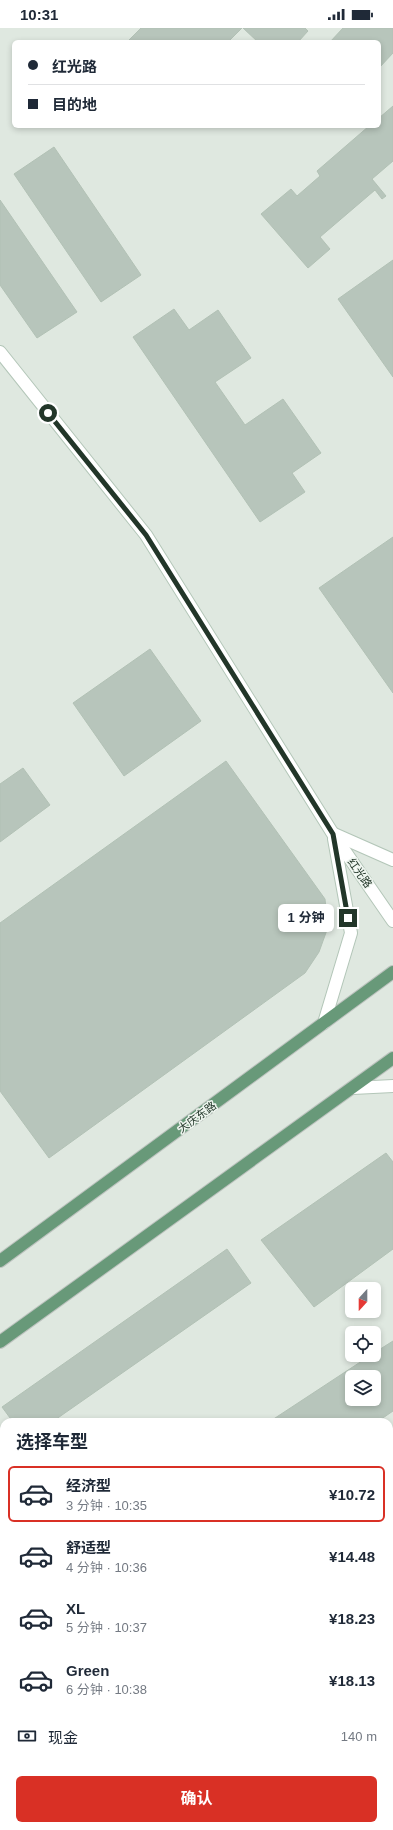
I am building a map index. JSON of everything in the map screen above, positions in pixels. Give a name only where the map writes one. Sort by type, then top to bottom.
[{"type":"main road","name":"大庆东路","points":[[0,1261],[393,972]]},
{"type":"main road","points":[[0,1342],[393,1058]]},
{"type":"street","name":"红光路","points":[[0,352],[146,535],[333,834],[393,921]]},
{"type":"street","points":[[333,834],[393,860]]},
{"type":"street","points":[[324,1023],[351,933],[333,834]]},
{"type":"street","points":[[353,1088],[393,1086]]},
{"type":"building","points":[[141,28],[242,28],[230,40],[129,40]]},
{"type":"building","points":[[243,28],[305,28],[308,31],[300,40],[256,40]]},
{"type":"building","points":[[343,28],[393,28],[393,53],[381,66],[381,40],[332,40]]},
{"type":"building","points":[[393,106],[393,161],[372,179],[386,196],[382,199],[375,190],[320,237],[330,249],[308,268],[261,214],[291,189],[297,196],[320,176],[317,171],[367,128],[381,128],[381,116]]},
{"type":"building","points":[[54,147],[141,275],[101,302],[14,174]]},
{"type":"building","points":[[0,200],[77,312],[37,338],[0,285]]},
{"type":"building","points":[[393,260],[393,377],[338,299]]},
{"type":"building","points":[[174,309],[189,330],[218,310],[251,358],[215,382],[245,425],[283,399],[321,453],[292,473],[305,492],[260,522],[133,337]]},
{"type":"building","points":[[393,537],[393,693],[319,588]]},
{"type":"building","points":[[150,649],[201,721],[124,776],[73,703]]},
{"type":"building","points":[[226,761],[325,899],[328,927],[319,952],[305,973],[49,1158],[0,1091],[0,923]]},
{"type":"building","points":[[23,768],[50,805],[0,842],[0,784]]},
{"type":"building","points":[[386,1153],[393,1162],[393,1249],[348,1282],[345,1282],[345,1284],[314,1307],[261,1240]]},
{"type":"building","points":[[227,1249],[251,1283],[58,1418],[10,1418],[2,1407]]},
{"type":"building","points":[[393,1341],[393,1411],[383,1418],[275,1418],[345,1372],[345,1406],[381,1406],[381,1370],[348,1370],[360,1362],[381,1362],[381,1349]]},
{"type":"route","points":[[48,413],[146,535],[333,834],[348,918]]}]
